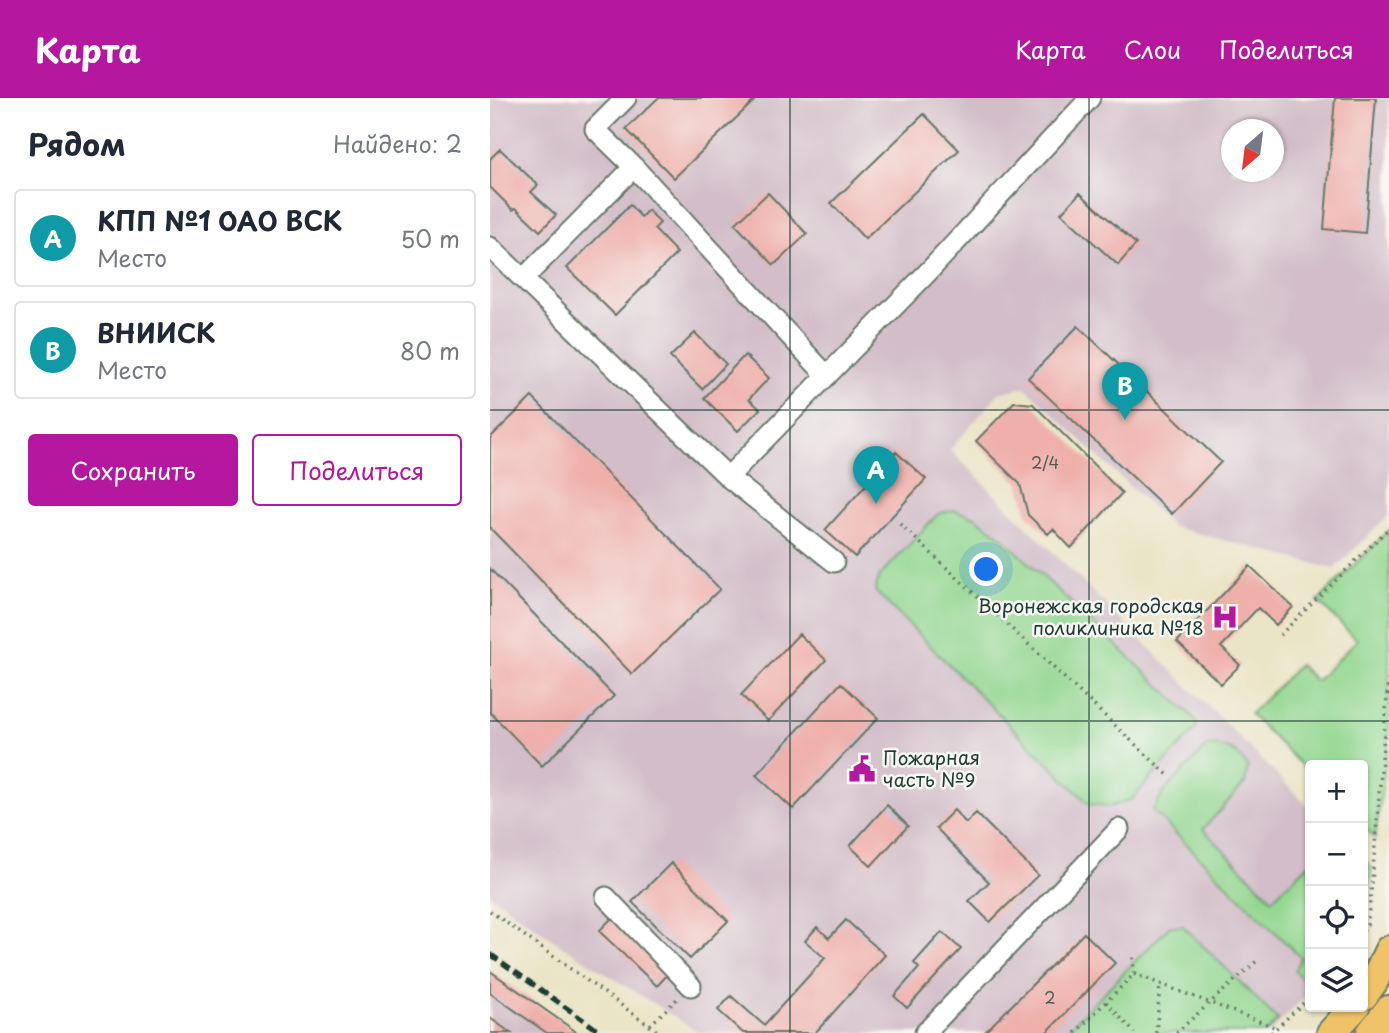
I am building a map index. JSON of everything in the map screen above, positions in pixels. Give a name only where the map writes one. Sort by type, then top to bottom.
[{"type":"highway","points":[[1368,989],[1389,950]]},
{"type":"highway","points":[[1371,1033],[1389,1010]]},
{"type":"highway","points":[[1331,1033],[1350,1012]]},
{"type":"lane","points":[[625,98],[595,129],[634,167],[827,376]]},
{"type":"lane","points":[[728,477],[929,271],[1090,98]]},
{"type":"lane","points":[[523,279],[634,167]]},
{"type":"lane","points":[[490,247],[728,477],[834,562]]},
{"type":"lane","points":[[925,1033],[1119,829]]},
{"type":"lane","points":[[606,897],[691,986]]},
{"type":"path","points":[[900,524],[1168,775]]},
{"type":"path","points":[[1280,635],[1389,528]]},
{"type":"path","points":[[1368,917],[1389,673]]},
{"type":"path","points":[[490,911],[660,1033]]},
{"type":"path","points":[[1133,957],[1134,975]]},
{"type":"path","points":[[1176,1033],[1259,959]]},
{"type":"path","points":[[1134,975],[1276,1028]]},
{"type":"path","points":[[1075,1033],[1134,975]]},
{"type":"path","points":[[1156,1033],[1160,984]]},
{"type":"path","points":[[650,1026],[691,986]]},
{"type":"path","points":[[1105,1002],[1135,1033]]},
{"type":"path","points":[[1271,1033],[1305,1002]]},
{"type":"shaded area","points":[[490,98],[1389,98],[1389,515],[1334,569],[1173,527],[1025,387],[999,393],[950,450],[1305,803],[1305,997],[1269,1033],[700,1033],[553,940],[490,894]]},
{"type":"shaded area","points":[[490,971],[578,1033],[490,1033]]},
{"type":"green space","points":[[954,510],[975,517],[997,533],[1194,718],[1197,724],[1195,730],[1132,799],[1112,806],[1089,804],[875,591],[879,577],[938,514]]},
{"type":"green space","points":[[1389,530],[1389,741],[1375,838],[1368,831],[1368,760],[1305,760],[1305,769],[1250,714],[1299,665],[1316,681],[1357,640],[1318,601]]},
{"type":"green space","points":[[1207,746],[1231,750],[1248,767],[1245,783],[1203,829],[1272,899],[1305,868],[1305,981],[1294,971],[1301,958],[1153,811],[1163,793]]},
{"type":"green space","points":[[1368,864],[1372,868],[1368,894]]},
{"type":"green space","points":[[1170,926],[1183,926],[1278,1020],[1266,1033],[1064,1033]]},
{"type":"building","points":[[658,98],[757,98],[674,178],[626,129]]},
{"type":"building","points":[[1335,98],[1376,98],[1365,233],[1324,229]]},
{"type":"building","points":[[924,114],[959,150],[865,239],[831,203]]},
{"type":"building","points":[[500,149],[538,185],[531,192],[556,215],[540,231],[490,187],[490,159]]},
{"type":"building","points":[[768,193],[807,234],[774,265],[735,224]]},
{"type":"building","points":[[1080,193],[1136,244],[1118,265],[1061,213]]},
{"type":"building","points":[[630,205],[641,217],[648,210],[660,223],[654,229],[677,253],[615,315],[567,268]]},
{"type":"building","points":[[1078,326],[1221,462],[1172,514],[1028,378]]},
{"type":"building","points":[[695,333],[726,364],[702,389],[670,357]]},
{"type":"building","points":[[745,355],[769,378],[749,399],[760,409],[738,431],[704,398]]},
{"type":"building","points":[[532,397],[720,589],[632,674],[490,528],[490,438]]},
{"type":"building","points":[[1014,402],[1033,404],[1122,493],[1071,548],[1053,529],[1048,534],[1028,515],[1020,484],[976,441]]},
{"type":"building","points":[[896,452],[926,479],[855,557],[825,530]]},
{"type":"building","name":"Воронежская городская поликлиника №18","points":[[1250,566],[1293,607],[1276,625],[1258,608],[1221,647],[1240,665],[1221,684],[1177,642]]},
{"type":"building","points":[[490,569],[614,696],[542,766],[490,712]]},
{"type":"building","points":[[799,634],[826,660],[768,721],[741,695]]},
{"type":"building","points":[[841,683],[878,718],[793,809],[756,775]]},
{"type":"building","points":[[887,805],[908,826],[871,866],[850,846]]},
{"type":"building","points":[[954,810],[966,823],[976,813],[1038,875],[990,922],[969,901],[989,882],[936,828]]},
{"type":"building","points":[[671,863],[728,921],[690,959],[632,902]]},
{"type":"building","points":[[612,918],[670,972],[657,986],[599,931]]},
{"type":"building","points":[[846,920],[885,955],[815,1033],[743,1033],[718,1010],[731,996],[764,1025],[825,958],[805,941],[817,927],[829,938]]},
{"type":"building","points":[[942,932],[961,949],[907,1008],[894,996],[919,968],[914,963]]},
{"type":"building","points":[[1084,933],[1115,963],[1046,1033],[984,1033]]},
{"type":"building","points":[[490,971],[578,1033],[547,1033],[490,993]]},
{"type":"building","points":[[490,1018],[511,1033],[490,1033]]},
{"type":"railway","points":[[490,954],[602,1033]]},
{"type":"place","name":"ВНИИСК","points":[[1125,420]]},
{"type":"place","name":"КПП №1 ОАО ВСК","points":[[876,504]]},
{"type":"place","name":"Воронежская городская поликлиника №18","points":[[1225,617]]},
{"type":"place","name":"Пожарная часть №9","points":[[862,769]]}]
